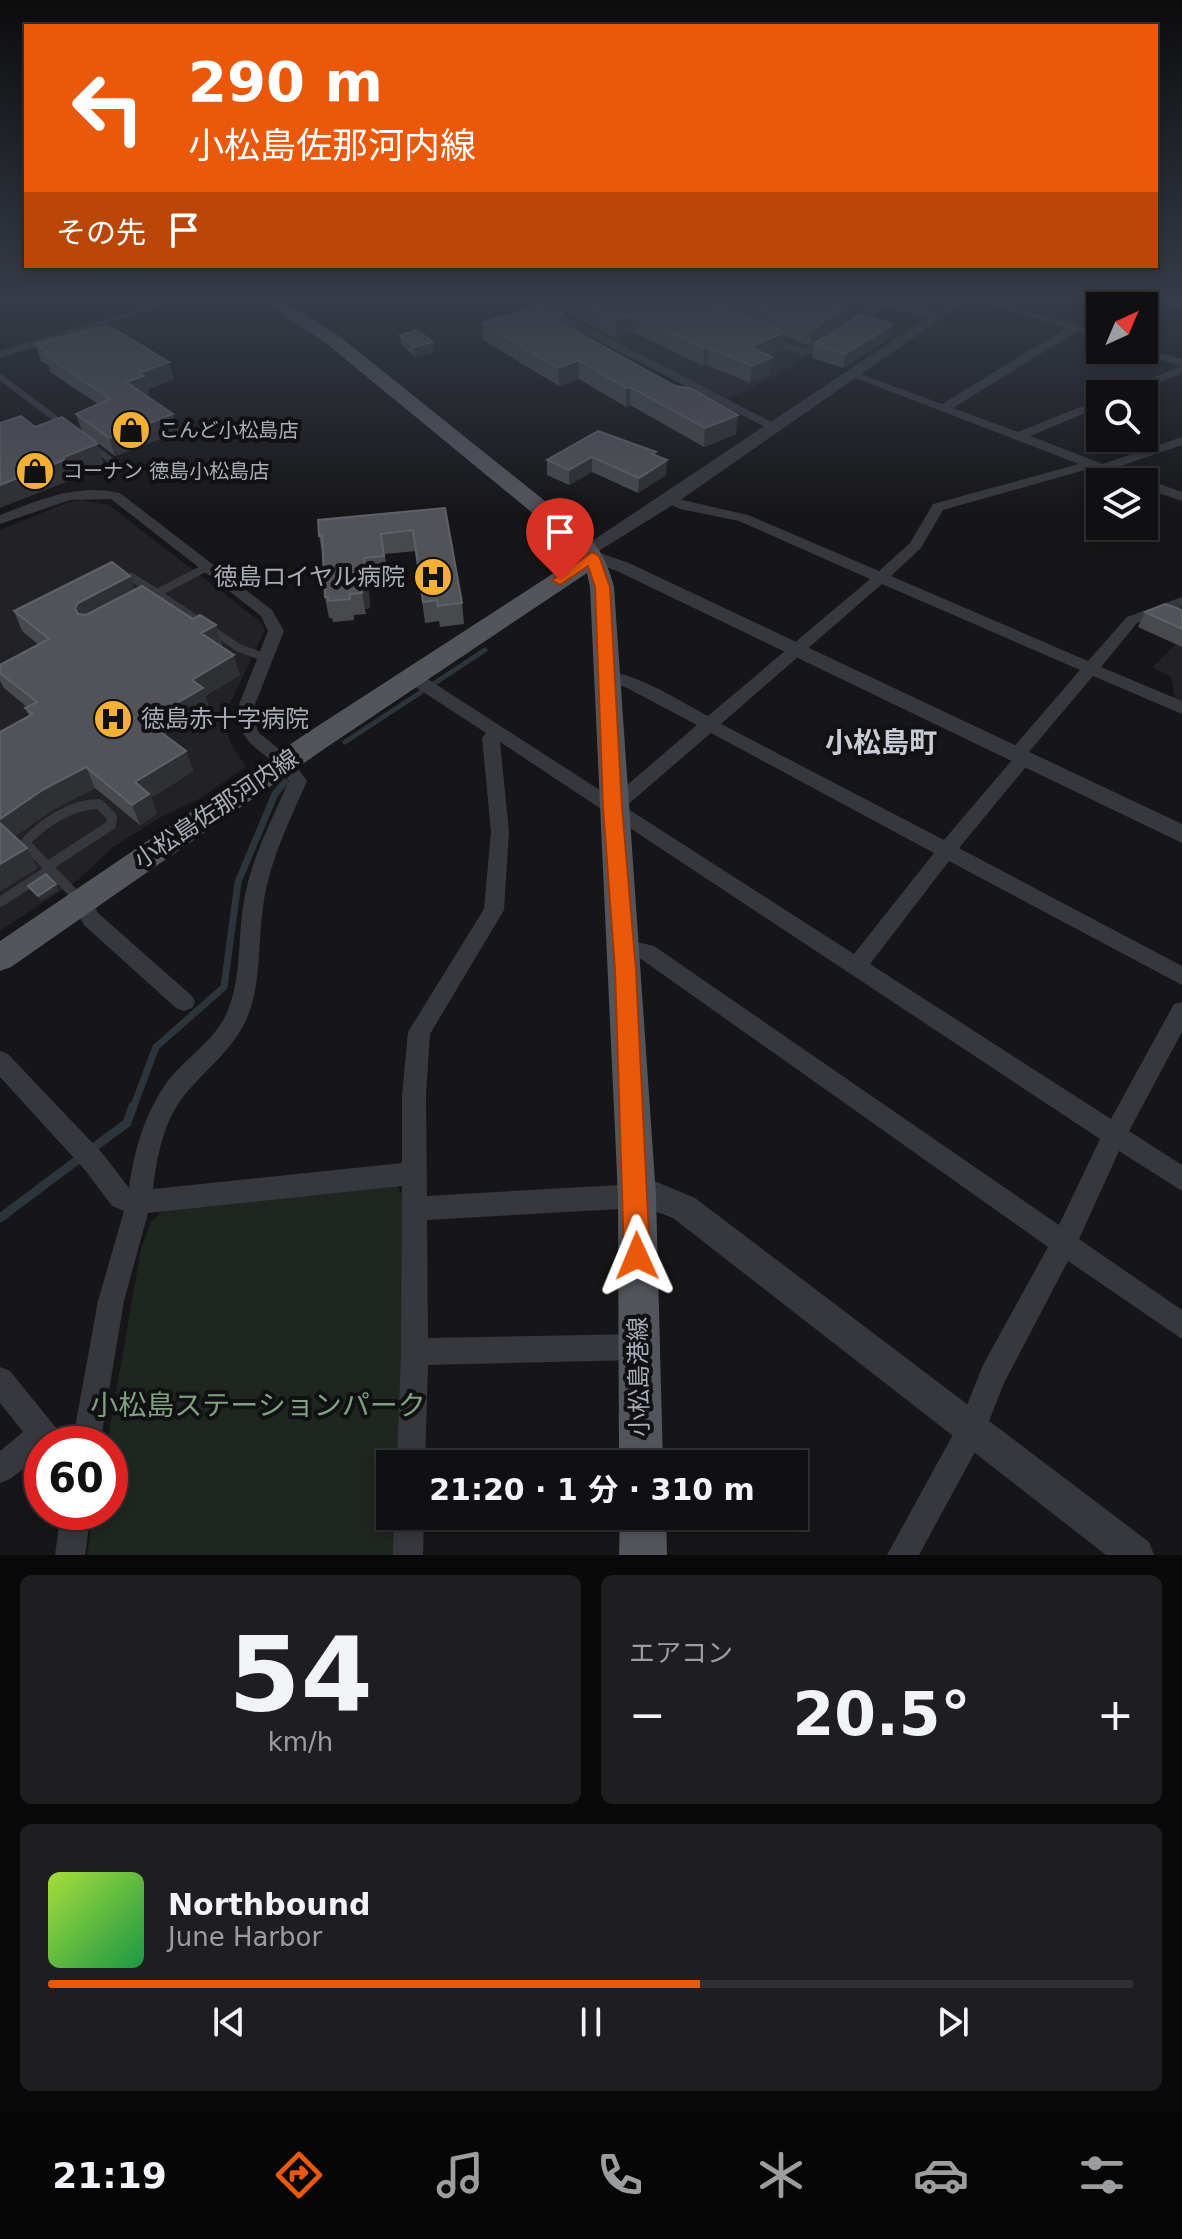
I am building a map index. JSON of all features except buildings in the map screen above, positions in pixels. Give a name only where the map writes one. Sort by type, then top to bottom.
[{"type":"main road","points":[[371,372],[590,553]]},
{"type":"main road","name":"小松島港線","points":[[590,553],[602,587],[613,807],[624,947],[637,1196],[641,1450]]},
{"type":"main road","name":"小松島佐那河内線","points":[[0,958],[283,763],[423,684],[518,606],[581,567],[590,553]]},
{"type":"main road","points":[[643,1530],[643,1555]]},
{"type":"street","points":[[667,372],[775,427]]},
{"type":"street","points":[[590,553],[855,372]]},
{"type":"street","points":[[944,408],[1003,372]]},
{"type":"street","points":[[1156,380],[1176,372]]},
{"type":"street","points":[[851,374],[1103,468]]},
{"type":"street","points":[[1020,436],[1086,409]]},
{"type":"street","points":[[613,807],[916,545],[938,507],[1182,441]]},
{"type":"street","points":[[1158,489],[1182,497]]},
{"type":"street","points":[[0,520],[62,496],[83,492],[115,496],[273,621],[276,631],[244,712],[245,726],[258,744],[295,773],[298,781],[264,858],[253,905],[246,978],[239,1011],[218,1045],[174,1091],[155,1126],[145,1160],[139,1202],[111,1301],[89,1426]]},
{"type":"street","points":[[670,499],[685,506],[743,518],[1182,708]]},
{"type":"street","points":[[590,553],[1182,834]]},
{"type":"street","points":[[857,966],[1089,668],[1132,620],[1182,602]]},
{"type":"street","points":[[607,677],[631,683],[1182,976]]},
{"type":"street","points":[[423,684],[1182,1179]]},
{"type":"street","points":[[412,1450],[415,1352],[414,1095],[419,1032],[464,964],[494,910],[499,881],[500,832],[491,738],[497,731]]},
{"type":"street","points":[[81,901],[91,919],[184,1002]]},
{"type":"street","points":[[624,947],[647,952],[1065,1241],[1182,1326]]},
{"type":"street","points":[[902,1555],[972,1429],[993,1375],[1065,1241],[1114,1136],[1182,1011]]},
{"type":"street","points":[[0,1061],[87,1155],[121,1198],[139,1202],[414,1173]]},
{"type":"street","points":[[414,1209],[637,1196],[657,1197],[684,1208],[1136,1555]]},
{"type":"street","points":[[415,1352],[638,1347]]},
{"type":"street","points":[[0,1381],[35,1426]]},
{"type":"street","points":[[0,1469],[24,1454]]},
{"type":"street","points":[[70,1555],[73,1530]]},
{"type":"street","points":[[408,1555],[409,1530]]},
{"type":"lane","points":[[0,377],[67,427]]},
{"type":"lane","points":[[90,445],[113,462]]},
{"type":"lane","points":[[130,607],[207,567]]},
{"type":"lane","points":[[131,577],[239,648],[266,658]]},
{"type":"lane","points":[[0,902],[50,868],[111,825],[112,817],[99,804],[82,804],[25,843],[50,868],[81,901]]},
{"type":"shaded area","points":[[670,372],[784,372],[780,374],[726,400]]},
{"type":"shaded area","name":"徳島赤十字病院","points":[[81,500],[109,505],[261,622],[265,630],[228,708],[225,729],[246,767],[199,799],[161,817],[113,847],[79,879],[0,931],[0,530]]},
{"type":"shaded area","points":[[1182,638],[1182,701],[1175,698],[1171,677],[1153,667]]},
{"type":"green space","name":"小松島ステーションパーク","points":[[397,1186],[405,1199],[398,1450],[376,1450],[376,1530],[397,1530],[396,1555],[87,1555],[91,1530],[128,1530],[128,1426],[110,1426],[141,1249],[151,1222],[164,1210]]},
{"type":"waterway","points":[[345,742],[485,650]]},
{"type":"waterway","points":[[133,1108],[156,1047],[224,987],[238,882],[275,794],[285,782]]},
{"type":"waterway","points":[[89,1151],[127,1123],[133,1106]]},
{"type":"waterway","points":[[0,1218],[80,1158]]},
{"type":"place","name":"こんど小松島店","points":[[131,430]]},
{"type":"place","name":"コーナン 徳島小松島店","points":[[35,471]]},
{"type":"place","name":"徳島ロイヤル病院","points":[[433,577]]},
{"type":"place","name":"徳島赤十字病院","points":[[113,719]]},
{"type":"district","name":"小松島町","points":[[881,742]]},
{"type":"route","points":[[560,580],[592,556],[602,587],[613,807],[626,970],[637,1256]]}]
